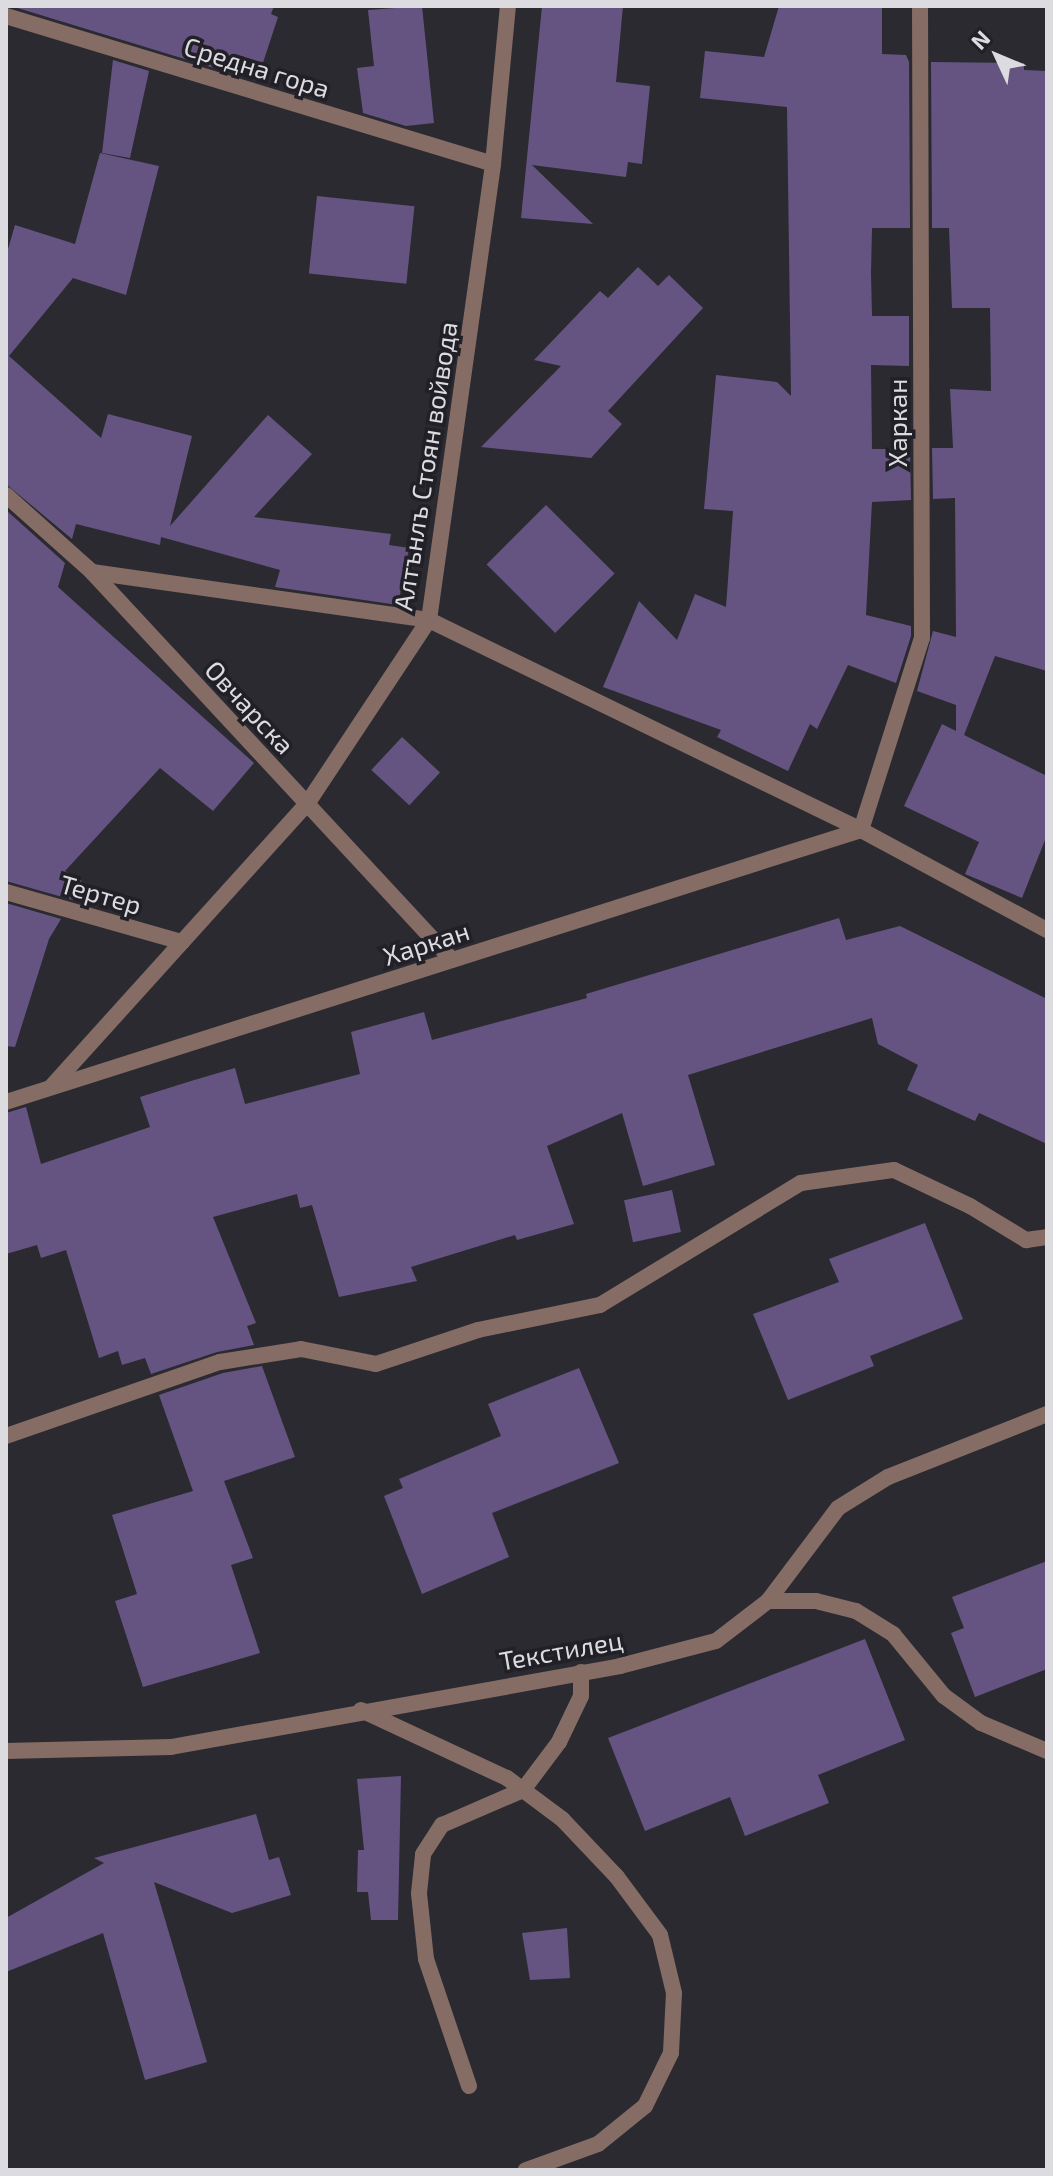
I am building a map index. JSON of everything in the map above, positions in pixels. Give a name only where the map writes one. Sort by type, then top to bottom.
[{"type":"street","name":"Алтънлъ Стоян войвода","points":[[50,1088],[307,804],[429,620],[493,164],[508,6]]},
{"type":"street","name":"Харкан","points":[[6,1102],[861,830],[922,638],[920,6]]},
{"type":"street","name":"Средна гора","points":[[6,16],[493,164]]},
{"type":"street","name":"Овчарска","points":[[6,495],[92,572],[452,960]]},
{"type":"street","points":[[92,572],[429,620],[861,830],[1047,930]]},
{"type":"street","name":"Тертер","points":[[6,892],[182,942]]},
{"type":"street","points":[[6,1436],[220,1362],[301,1349],[376,1364],[478,1330],[600,1305],[801,1183],[894,1170],[970,1206],[1026,1240],[1047,1237]]},
{"type":"street","name":"Текстилец","points":[[6,1751],[171,1747],[581,1672],[716,1641],[768,1601],[838,1508],[888,1477],[1047,1414]]},
{"type":"street","points":[[768,1601],[816,1601],[856,1611],[893,1634],[956,1705],[1020,1743],[1047,1751]]},
{"type":"street","points":[[469,2086],[426,1959],[419,1893],[423,1854],[442,1825],[523,1790],[565,1730],[581,1696],[581,1672]]},
{"type":"street","points":[[361,1710],[523,1790],[562,1819],[617,1877],[660,1935],[674,1993],[671,2053],[645,2106],[598,2144],[526,2170]]},
{"type":"building","points":[[11,6],[274,6],[271,14],[278,17],[257,81]]},
{"type":"building","points":[[422,6],[434,123],[406,126],[363,113],[357,68],[374,66],[368,10]]},
{"type":"building","points":[[542,6],[623,6],[616,82],[650,86],[642,164],[628,162],[626,177],[532,165],[593,224],[521,218]]},
{"type":"building","points":[[779,6],[882,6],[882,54],[906,55],[909,62],[910,228],[872,228],[871,273],[872,316],[909,316],[909,366],[871,365],[872,449],[910,449],[911,500],[872,502],[866,615],[911,626],[911,636],[896,683],[848,665],[817,729],[810,724],[788,771],[717,737],[721,730],[603,687],[639,601],[677,640],[695,594],[726,607],[733,511],[704,509],[716,375],[777,382],[791,396],[787,107],[700,98],[705,51],[764,57]]},
{"type":"building","points":[[113,60],[149,71],[130,158],[102,153]]},
{"type":"building","points":[[931,62],[1024,63],[1024,70],[1047,71],[1047,671],[995,656],[964,735],[1047,776],[1047,835],[1022,898],[965,874],[979,842],[904,806],[942,724],[956,731],[956,705],[917,691],[933,631],[956,637],[955,498],[933,499],[932,448],[953,448],[950,389],[991,391],[990,308],[952,308],[949,228],[932,228]]},
{"type":"building","points":[[100,153],[159,166],[126,295],[73,278],[9,356],[101,438],[108,414],[192,436],[170,526],[268,415],[312,454],[254,517],[391,534],[389,545],[409,548],[398,605],[275,587],[280,570],[161,537],[160,545],[76,524],[72,539],[6,484],[6,256],[15,225],[75,244]]},
{"type":"building","points":[[317,196],[414,206],[406,284],[309,274]]},
{"type":"building","points":[[638,267],[658,286],[669,275],[703,308],[608,411],[622,424],[591,458],[481,447],[561,366],[534,360],[600,291],[608,298]]},
{"type":"building","points":[[546,505],[615,574],[555,633],[487,564]]},
{"type":"building","points":[[6,510],[65,563],[58,587],[254,763],[213,811],[160,768],[65,871],[82,881],[73,900],[6,881]]},
{"type":"building","points":[[402,737],[440,772],[409,805],[371,770]]},
{"type":"building","points":[[6,903],[61,919],[49,939],[15,1047],[6,1046]]},
{"type":"building","points":[[839,918],[846,940],[900,926],[1047,999],[1047,1144],[979,1113],[975,1121],[907,1090],[918,1065],[878,1044],[872,1018],[688,1075],[715,1165],[643,1186],[622,1113],[547,1146],[574,1224],[517,1240],[515,1235],[411,1267],[417,1281],[339,1297],[312,1205],[300,1208],[297,1194],[213,1217],[256,1323],[247,1326],[254,1345],[217,1352],[151,1374],[145,1358],[122,1365],[118,1351],[99,1358],[66,1250],[41,1258],[37,1245],[6,1254],[6,1113],[26,1107],[41,1164],[150,1127],[140,1097],[191,1081],[235,1068],[245,1104],[360,1074],[351,1032],[424,1012],[432,1040],[587,998],[586,994]]},
{"type":"building","points":[[672,1190],[681,1232],[633,1242],[624,1200]]},
{"type":"building","points":[[925,1223],[963,1319],[870,1356],[874,1366],[788,1400],[753,1314],[839,1282],[829,1259]]},
{"type":"building","points":[[262,1366],[295,1457],[224,1481],[253,1558],[231,1565],[260,1653],[143,1687],[115,1601],[137,1594],[112,1515],[193,1491],[159,1395],[223,1373]]},
{"type":"building","points":[[579,1368],[619,1463],[492,1513],[509,1557],[422,1594],[384,1496],[403,1488],[399,1479],[501,1436],[488,1404]]},
{"type":"building","points":[[1047,1561],[1047,1669],[975,1697],[951,1633],[964,1628],[952,1597]]},
{"type":"building","points":[[865,1639],[905,1740],[818,1775],[829,1803],[745,1836],[730,1797],[645,1831],[608,1738]]},
{"type":"building","points":[[401,1776],[398,1920],[371,1920],[368,1892],[357,1892],[358,1850],[364,1850],[357,1779]]},
{"type":"building","points":[[256,1814],[269,1860],[279,1857],[291,1895],[232,1913],[154,1882],[207,2062],[145,2080],[103,1933],[6,1972],[6,1918],[104,1863],[94,1858]]},
{"type":"building","points":[[567,1928],[570,1978],[530,1980],[522,1933]]}]
